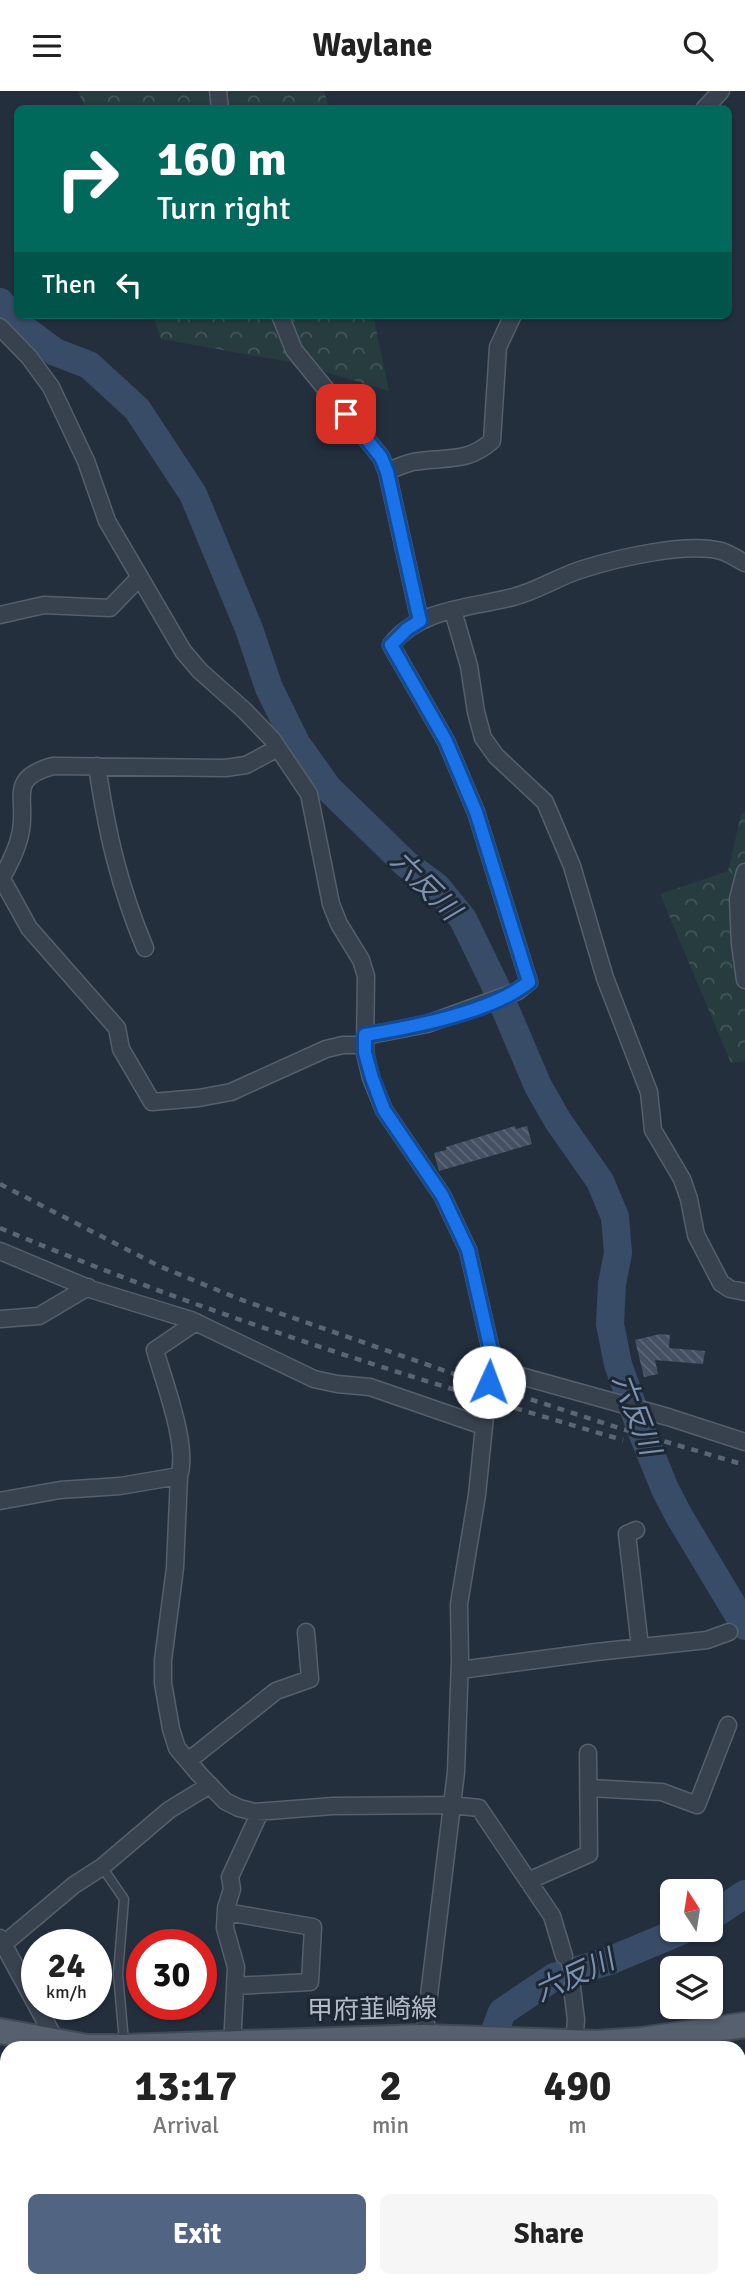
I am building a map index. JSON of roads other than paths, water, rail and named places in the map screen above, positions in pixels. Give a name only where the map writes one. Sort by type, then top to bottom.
[{"type":"main road","name":"甲府韮崎線","points":[[628,2041],[745,2025]]},
{"type":"main road","name":"甲府韮崎線","points":[[0,2031],[56,2041]]},
{"type":"main road","name":"甲府韮崎線","points":[[328,2041],[424,2037],[535,2041]]},
{"type":"street","points":[[708,105],[721,91]]},
{"type":"street","points":[[282,319],[294,350],[381,457],[387,472],[420,621]]},
{"type":"street","points":[[387,472],[412,462],[463,458],[480,451],[492,441],[498,347],[511,319]]},
{"type":"street","points":[[0,327],[29,357],[51,387],[86,461],[107,521],[183,651],[200,671],[244,710],[278,748],[309,794],[331,904],[339,924],[361,960],[366,976],[365,1040],[372,1078],[384,1110],[442,1195],[468,1250],[492,1355],[491,1375],[668,1417],[745,1442]]},
{"type":"street","points":[[278,748],[246,765],[225,768],[53,766],[38,770],[26,778],[20,788],[20,834],[1,879],[29,928],[117,1028],[121,1049],[152,1102],[231,1092],[326,1049],[427,1024],[518,991],[529,982],[476,812],[446,741],[391,645],[407,629],[420,621],[453,611],[516,597],[582,569],[647,554],[698,548],[722,551],[745,563]]},
{"type":"street","points":[[0,615],[44,605],[110,608],[139,578]]},
{"type":"street","points":[[453,611],[469,666],[483,738],[496,755],[545,802],[572,866],[605,978],[649,1092],[653,1130],[682,1179],[689,1199],[695,1235],[721,1283],[730,1289],[745,1292]]},
{"type":"street","points":[[97,766],[107,832],[130,913],[145,949]]},
{"type":"street","points":[[745,871],[738,899],[745,979]]},
{"type":"street","points":[[0,1251],[88,1287],[196,1322],[314,1379],[370,1387],[483,1426]]},
{"type":"street","points":[[0,1319],[39,1315],[88,1287]]},
{"type":"street","points":[[196,1322],[155,1350],[183,1464],[179,1476],[175,1568],[163,1660],[163,1683],[177,1748],[225,1801],[239,1808],[260,1812],[333,1806],[452,1805],[479,1808],[552,1916],[564,1956]]},
{"type":"street","points":[[424,2037],[456,1772],[460,1670],[459,1604],[477,1495],[486,1406]]},
{"type":"street","points":[[0,1501],[60,1490],[120,1486],[179,1476]]},
{"type":"street","points":[[636,1530],[627,1534],[640,1647]]},
{"type":"street","points":[[188,1761],[276,1691],[310,1679],[306,1632]]},
{"type":"street","points":[[460,1670],[707,1640],[729,1632]]},
{"type":"street","points":[[590,1788],[662,1792],[697,1805],[728,1725]]},
{"type":"street","points":[[528,1881],[589,1854],[588,1753]]},
{"type":"street","points":[[56,2041],[2,1940],[102,1867],[169,1810],[210,1785]]},
{"type":"street","points":[[231,2041],[236,1967],[225,1928],[232,1889],[230,1877],[260,1812]]},
{"type":"street","points":[[226,1912],[313,1927],[310,1982],[234,1986]]},
{"type":"street","points":[[572,1987],[576,2020],[588,2041]]},
{"type":"lane","points":[[102,1867],[124,1899],[118,1974],[124,2041]]},
{"type":"lane","points":[[564,1956],[572,1987]]},
{"type":"waterway","name":"六反川","points":[[0,302],[14,319]]},
{"type":"waterway","name":"六反川","points":[[14,319],[55,352],[89,365],[137,409],[193,494],[249,629],[269,688],[296,743],[328,788],[406,864],[437,887],[463,919],[495,985],[538,1086],[558,1121],[600,1181],[615,1217],[618,1253],[612,1284],[610,1324],[618,1364],[665,1489],[745,1626]]},
{"type":"waterway","name":"六反川","points":[[723,1908],[745,1894]]},
{"type":"waterway","name":"六反川","points":[[493,2041],[502,2012],[554,1977],[609,1961],[660,1940]]},
{"type":"railway","points":[[0,1184],[159,1266],[239,1299],[477,1382],[745,1465]]},
{"type":"railway","points":[[0,1228],[153,1288],[308,1343],[623,1440]]}]
